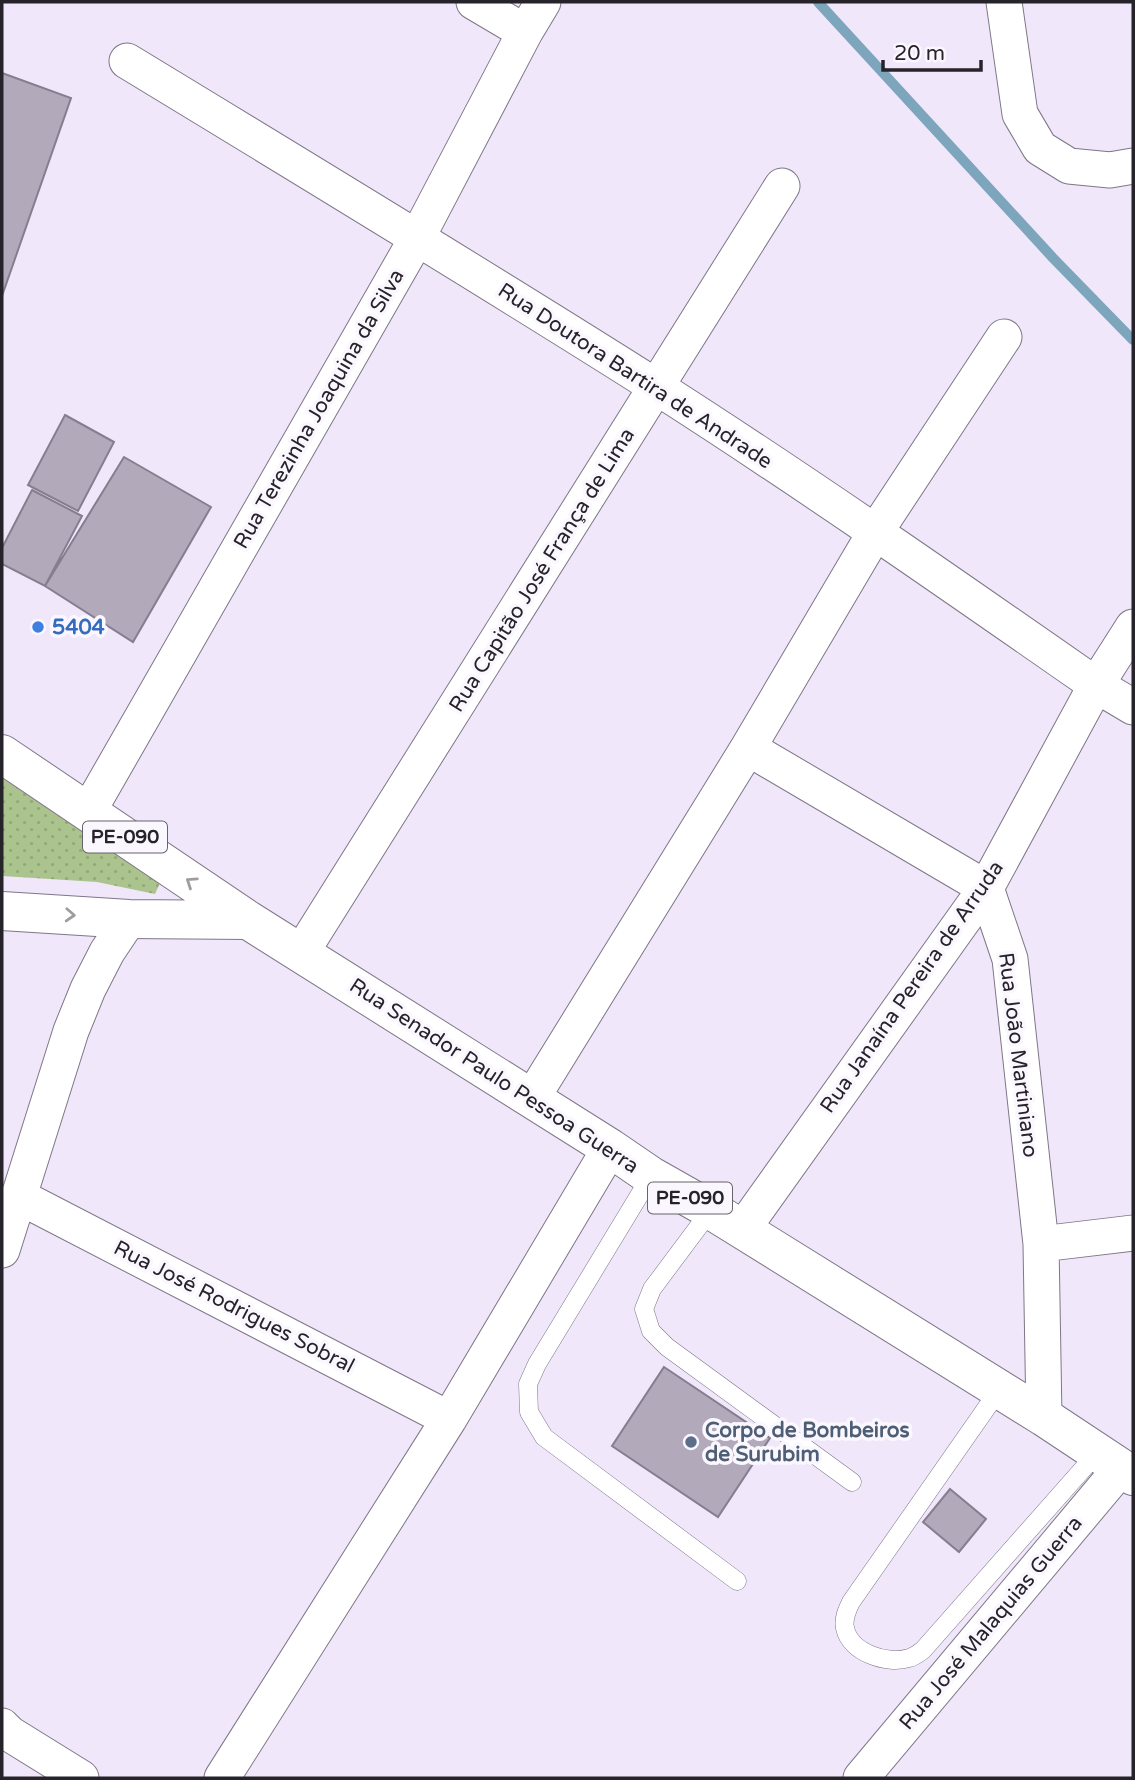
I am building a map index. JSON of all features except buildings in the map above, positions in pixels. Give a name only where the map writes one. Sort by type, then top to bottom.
[{"type":"main road","name":"PE-090","points":[[2,754],[248,920]]},
{"type":"main road","points":[[2,911],[129,919],[248,920]]},
{"type":"main road","name":"Rua Senador Paulo Pessoa Guerra","points":[[248,920],[651,1176],[727,1220],[1117,1465]]},
{"type":"street","points":[[474,2],[525,32]]},
{"type":"street","name":"Rua Terezinha Joaquina da Silva","points":[[88,812],[418,238],[543,2]]},
{"type":"street","points":[[1004,2],[1020,114],[1040,148],[1069,166],[1122,168]]},
{"type":"street","name":"Rua Doutora Bartira de Andrade","points":[[127,61],[656,387],[876,531],[1096,685],[1133,707]]},
{"type":"street","name":"Rua Capitão José França de Lima","points":[[301,953],[782,186]]},
{"type":"street","points":[[532,1098],[747,748],[876,531],[1004,337]]},
{"type":"street","name":"Rua Janaína Pereira de Arruda","points":[[727,1220],[986,888],[1096,685],[1133,627]]},
{"type":"street","points":[[747,748],[986,888]]},
{"type":"street","name":"Rua João Martiniano","points":[[986,888],[1010,959],[1041,1244],[1044,1417]]},
{"type":"street","points":[[2,1250],[71,1031],[107,952],[129,919]]},
{"type":"street","points":[[222,1778],[449,1419],[610,1148]]},
{"type":"street","name":"Rua José Rodrigues Sobral","points":[[18,1196],[449,1419]]},
{"type":"street","points":[[1041,1244],[1133,1233]]},
{"type":"street","name":"Rua José Malaquias Guerra","points":[[861,1778],[1117,1465]]},
{"type":"street","points":[[4,1735],[81,1778]]},
{"type":"lane","points":[[651,1176],[537,1364],[528,1384],[529,1412],[544,1437],[737,1581]]},
{"type":"lane","points":[[727,1220],[652,1289],[644,1310],[652,1331],[667,1347],[852,1482]]},
{"type":"lane","points":[[999,1390],[851,1602],[845,1615],[844,1627],[849,1639],[870,1655],[883,1660],[898,1660],[911,1658],[923,1650],[1117,1465]]},
{"type":"green space","points":[[2,778],[160,883],[155,894],[97,882],[2,876]]},
{"type":"waterway","points":[[818,2],[1053,258],[1133,340]]},
{"type":"place","name":"5404","points":[[38,627]]},
{"type":"place","name":"Corpo de Bombeiros de Surubim","points":[[691,1442]]}]
